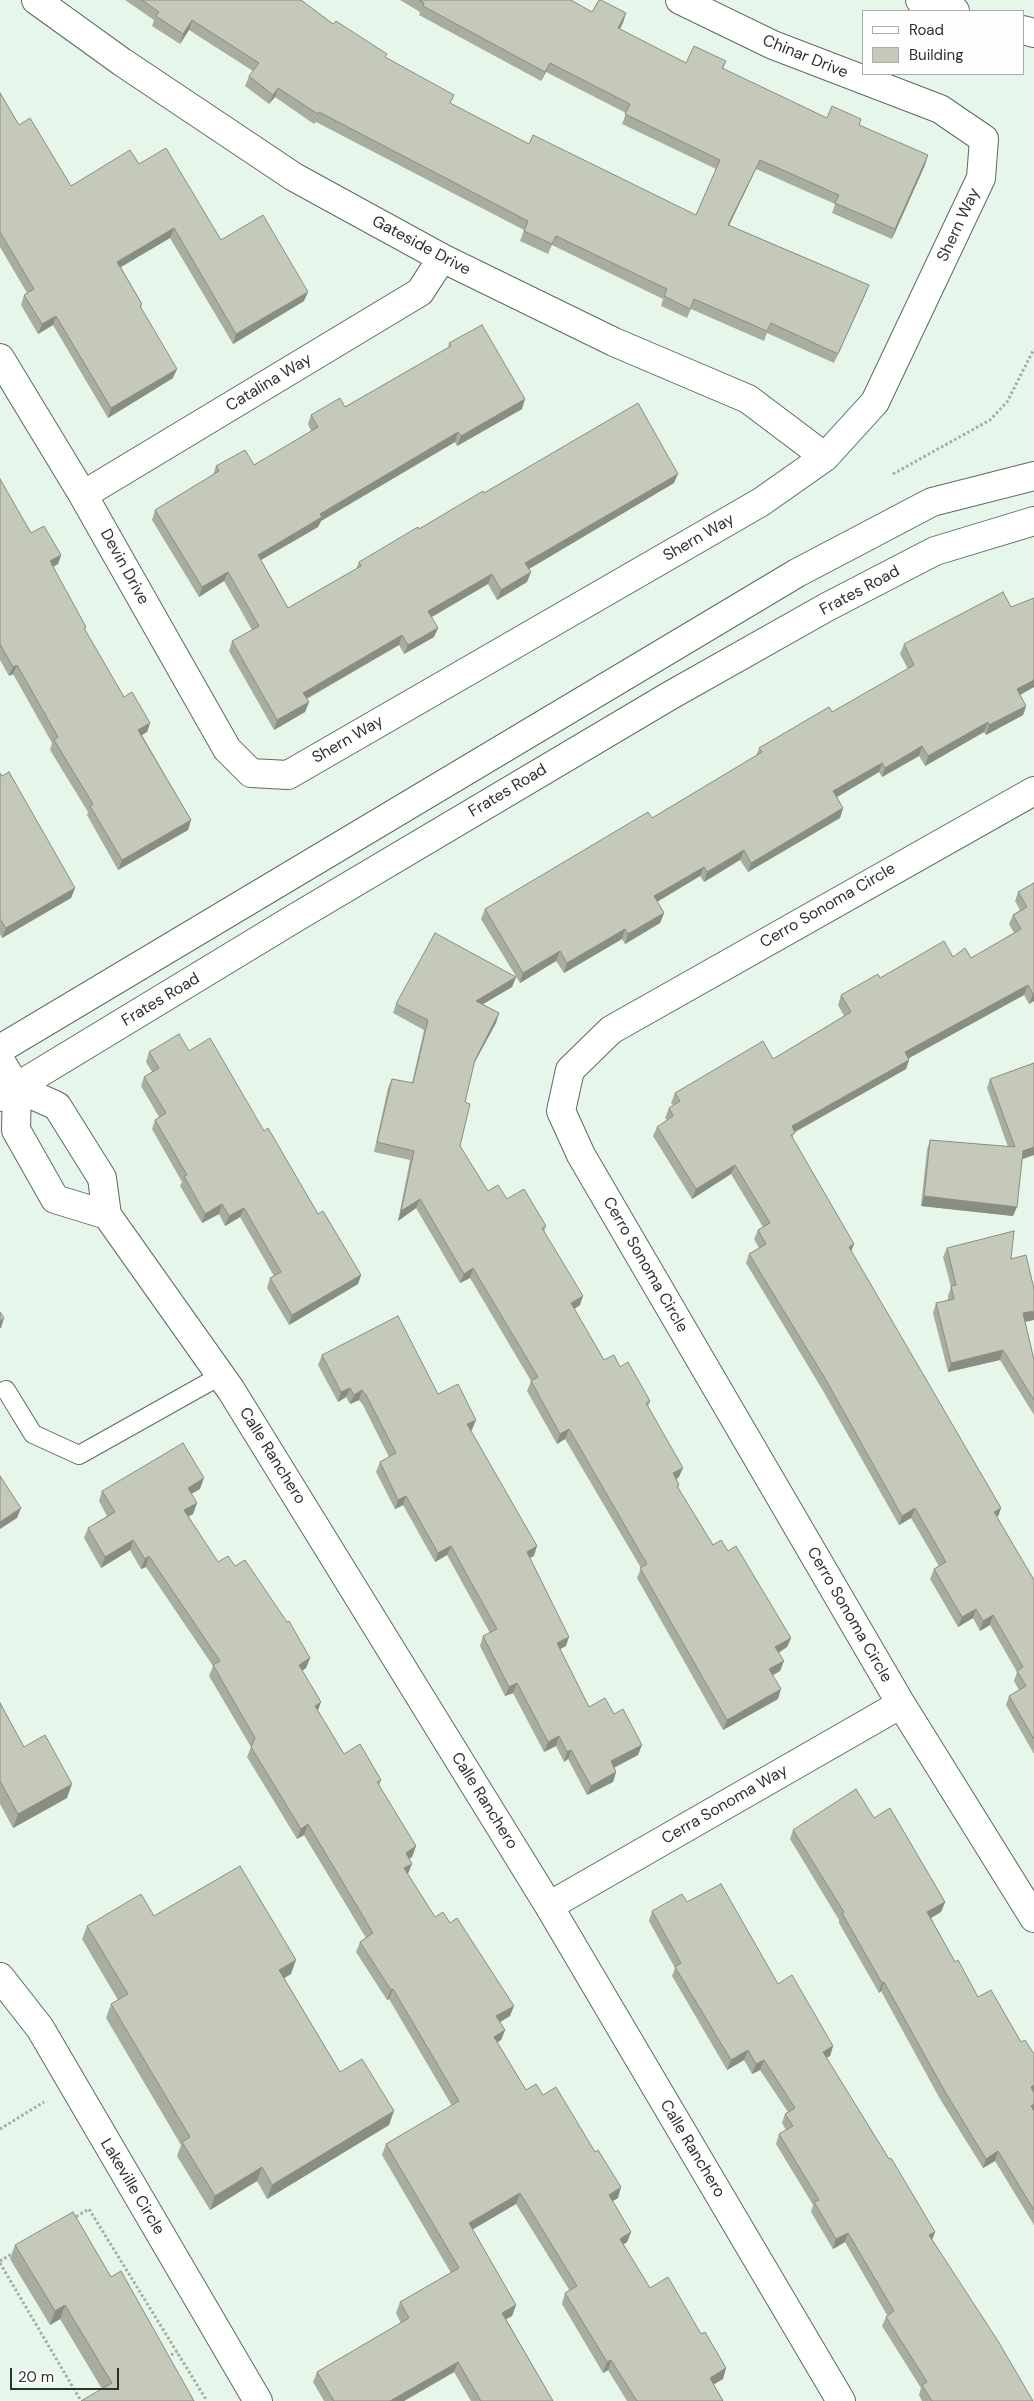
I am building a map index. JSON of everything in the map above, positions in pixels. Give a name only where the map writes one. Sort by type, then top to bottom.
[{"type":"street","name":"Gateside Drive","points":[[36,0],[122,62],[294,177],[442,258],[614,342],[748,399],[825,457]]},
{"type":"street","name":"Chinar Drive","points":[[680,0],[773,45],[940,109],[984,139]]},
{"type":"street","points":[[920,0],[953,10]]},
{"type":"street","name":"Shern Way","points":[[251,773],[288,775],[761,502],[825,457],[875,402],[981,178],[984,139]]},
{"type":"street","name":"Catalina Way","points":[[83,496],[420,292],[442,258]]},
{"type":"street","name":"Devin Drive","points":[[0,358],[83,496],[227,749],[251,773]]},
{"type":"street","points":[[0,1049],[797,573],[932,502],[1034,476]]},
{"type":"street","name":"Frates Road","points":[[9,1092],[286,923],[585,746],[793,627],[934,551],[1034,521]]},
{"type":"street","name":"Cerro Sonoma Circle","points":[[1034,791],[611,1030],[570,1070],[561,1110],[586,1164],[901,1704],[1034,1918]]},
{"type":"street","points":[[0,1060],[9,1092],[16,1130],[56,1199],[107,1215]]},
{"type":"street","name":"Calle Ranchero","points":[[9,1092],[57,1106],[102,1178],[107,1215],[231,1390],[549,1906],[841,2401]]},
{"type":"street","name":"Cerra Sonoma Way","points":[[549,1906],[901,1704]]},
{"type":"street","name":"Lakeville Circle","points":[[0,1977],[40,2028],[258,2401]]},
{"type":"lane","points":[[6,1390],[33,1434],[79,1455],[220,1376]]},
{"type":"path","points":[[893,474],[990,420],[1007,402],[1034,349]]},
{"type":"path","points":[[0,2129],[48,2100]]},
{"type":"path","points":[[64,2223],[89,2209],[207,2401]]},
{"type":"path","points":[[16,2251],[0,2262],[81,2401]]},
{"type":"path","points":[[161,2361],[177,2352]]},
{"type":"building","points":[[142,0],[301,0],[333,24],[336,21],[387,54],[385,57],[454,95],[450,103],[529,144],[533,135],[696,215],[720,160],[625,114],[630,104],[550,63],[545,72],[423,6],[424,3],[419,0],[571,0],[592,12],[599,0],[601,0],[626,13],[618,28],[686,63],[694,46],[726,61],[722,68],[827,118],[832,106],[861,119],[859,125],[928,155],[895,229],[835,203],[839,195],[760,160],[728,225],[869,285],[838,354],[771,323],[767,331],[694,299],[690,309],[664,296],[667,289],[556,236],[552,244],[524,231],[528,221],[319,112],[318,114],[278,88],[273,95],[249,76],[259,63],[192,20],[183,34],[156,16],[159,12]]},
{"type":"building","points":[[0,93],[19,125],[30,118],[71,186],[130,150],[139,164],[166,148],[221,240],[263,215],[308,292],[236,334],[174,228],[117,262],[177,369],[111,408],[56,316],[42,324],[24,295],[34,289],[0,232]]},
{"type":"building","points":[[482,325],[525,399],[461,436],[458,432],[320,514],[322,517],[258,555],[288,608],[361,566],[359,562],[418,527],[419,529],[483,491],[484,493],[638,403],[678,474],[525,563],[531,572],[501,590],[492,574],[428,611],[438,628],[408,645],[402,635],[303,693],[309,702],[277,720],[232,641],[259,626],[228,572],[202,587],[155,510],[219,471],[216,466],[245,450],[254,465],[318,427],[311,415],[340,398],[345,407],[451,346],[449,343]]},
{"type":"building","points":[[0,479],[31,533],[44,526],[61,555],[50,561],[86,627],[84,628],[124,697],[132,692],[150,723],[138,730],[191,820],[122,860],[90,806],[93,804],[54,740],[58,737],[17,665],[13,667],[0,644]]},
{"type":"building","points":[[1003,592],[1011,607],[1034,598],[1034,680],[1017,689],[1026,706],[989,725],[988,722],[928,756],[922,746],[885,768],[882,763],[833,791],[843,808],[751,863],[744,850],[707,872],[704,867],[654,896],[664,913],[628,934],[625,929],[567,963],[560,951],[523,973],[485,909],[648,812],[652,818],[762,752],[759,748],[829,707],[832,712],[914,665],[904,644]]},
{"type":"building","points":[[9,772],[75,888],[6,928],[0,919],[0,773],[2,776]]},
{"type":"building","points":[[1034,883],[1034,994],[1028,985],[905,1052],[909,1060],[792,1126],[795,1133],[791,1135],[854,1244],[849,1247],[1001,1508],[994,1512],[1034,1580],[1034,1739],[1009,1696],[1026,1686],[1017,1671],[1023,1667],[993,1615],[983,1621],[976,1609],[962,1617],[934,1569],[946,1562],[915,1508],[902,1516],[826,1380],[749,1254],[766,1244],[758,1230],[770,1223],[735,1165],[696,1189],[657,1127],[673,1116],[669,1108],[680,1101],[675,1093],[763,1041],[773,1059],[851,1012],[841,995],[878,974],[880,978],[944,941],[953,957],[965,948],[971,958],[1021,929],[1013,915],[1027,907],[1018,892]]},
{"type":"building","points":[[435,933],[516,977],[476,1001],[499,1013],[475,1060],[465,1102],[470,1104],[460,1146],[488,1191],[498,1185],[507,1199],[524,1189],[546,1226],[542,1228],[583,1296],[571,1303],[604,1360],[614,1355],[620,1367],[628,1362],[650,1401],[646,1403],[683,1468],[673,1473],[679,1485],[677,1486],[713,1545],[721,1540],[728,1551],[736,1546],[791,1638],[775,1647],[784,1661],[769,1669],[781,1689],[727,1720],[640,1568],[647,1564],[569,1429],[560,1434],[531,1381],[538,1377],[473,1268],[464,1274],[420,1199],[401,1211],[414,1151],[377,1142],[392,1079],[413,1083],[428,1020],[396,1004]]},
{"type":"building","points":[[179,1034],[189,1051],[210,1038],[264,1131],[268,1128],[318,1214],[323,1211],[361,1275],[292,1315],[270,1278],[281,1272],[244,1208],[229,1216],[222,1204],[205,1214],[184,1176],[187,1175],[155,1120],[166,1113],[144,1077],[159,1068],[149,1052]]},
{"type":"building","points":[[1034,1063],[1034,1147],[1023,1151],[1017,1207],[924,1196],[930,1140],[1015,1147],[990,1079]]},
{"type":"building","points":[[1014,1231],[1011,1259],[1026,1255],[1034,1289],[1034,1311],[1023,1313],[1034,1360],[1034,1400],[1003,1350],[951,1363],[936,1303],[954,1299],[951,1286],[956,1285],[947,1248]]},
{"type":"building","points":[[0,1312],[4,1318],[0,1321]]},
{"type":"building","points":[[398,1316],[438,1394],[458,1384],[476,1420],[467,1424],[537,1546],[527,1552],[569,1637],[557,1643],[589,1707],[605,1698],[614,1714],[623,1709],[642,1745],[611,1761],[616,1772],[591,1786],[571,1750],[567,1752],[559,1736],[548,1742],[517,1683],[509,1687],[483,1636],[497,1629],[451,1546],[438,1553],[406,1496],[398,1500],[380,1462],[396,1453],[366,1395],[362,1390],[354,1395],[350,1388],[341,1392],[322,1355]]},
{"type":"building","points":[[183,1443],[204,1478],[188,1488],[197,1503],[184,1510],[218,1562],[228,1556],[235,1566],[245,1560],[287,1622],[289,1621],[310,1658],[299,1665],[321,1702],[315,1706],[344,1754],[360,1744],[381,1780],[377,1782],[416,1846],[406,1853],[412,1864],[404,1868],[435,1917],[443,1912],[450,1923],[457,1918],[514,2006],[496,2016],[505,2030],[494,2037],[526,2090],[536,2084],[543,2095],[556,2087],[595,2152],[598,2150],[621,2187],[609,2195],[631,2232],[620,2239],[650,2288],[668,2277],[701,2334],[705,2332],[726,2368],[710,2378],[723,2401],[637,2401],[611,2360],[607,2362],[565,2293],[577,2286],[520,2193],[469,2223],[516,2305],[502,2313],[553,2401],[481,2401],[458,2362],[390,2401],[334,2401],[317,2372],[409,2318],[400,2302],[459,2268],[386,2144],[459,2101],[393,1989],[391,1990],[360,1942],[373,1933],[308,1824],[301,1829],[251,1747],[255,1738],[213,1665],[220,1661],[149,1556],[145,1559],[133,1540],[105,1557],[88,1528],[115,1512],[102,1491]]},
{"type":"building","points":[[0,1476],[21,1508],[0,1522]]},
{"type":"building","points":[[0,1703],[24,1747],[45,1735],[72,1784],[18,1814],[0,1781]]},
{"type":"building","points":[[856,1789],[874,1818],[890,1808],[945,1902],[927,1912],[955,1962],[958,1960],[978,1997],[991,1990],[1021,2042],[1025,2040],[1034,2054],[1034,2085],[1031,2087],[1034,2093],[1034,2104],[1031,2106],[1034,2111],[1034,2210],[998,2151],[986,2159],[944,2090],[884,1982],[882,1983],[842,1913],[844,1912],[793,1830]]},
{"type":"building","points":[[240,1866],[296,1960],[279,1970],[340,2072],[362,2059],[394,2111],[272,2185],[262,2167],[215,2196],[182,2142],[190,2137],[111,2004],[128,1994],[87,1926],[141,1894],[154,1916]]},
{"type":"building","points":[[721,1884],[778,1984],[792,1975],[833,2046],[823,2052],[889,2159],[891,2158],[935,2232],[929,2235],[998,2341],[1033,2401],[932,2401],[922,2385],[927,2382],[886,2317],[894,2311],[848,2233],[836,2239],[814,2202],[819,2200],[779,2134],[793,2126],[785,2114],[795,2108],[764,2060],[756,2064],[748,2050],[731,2060],[675,1967],[681,1963],[652,1911],[682,1894],[687,1902]]},
{"type":"building","points":[[73,2212],[111,2277],[121,2271],[194,2401],[81,2401],[112,2383],[65,2305],[55,2311],[15,2245]]}]
